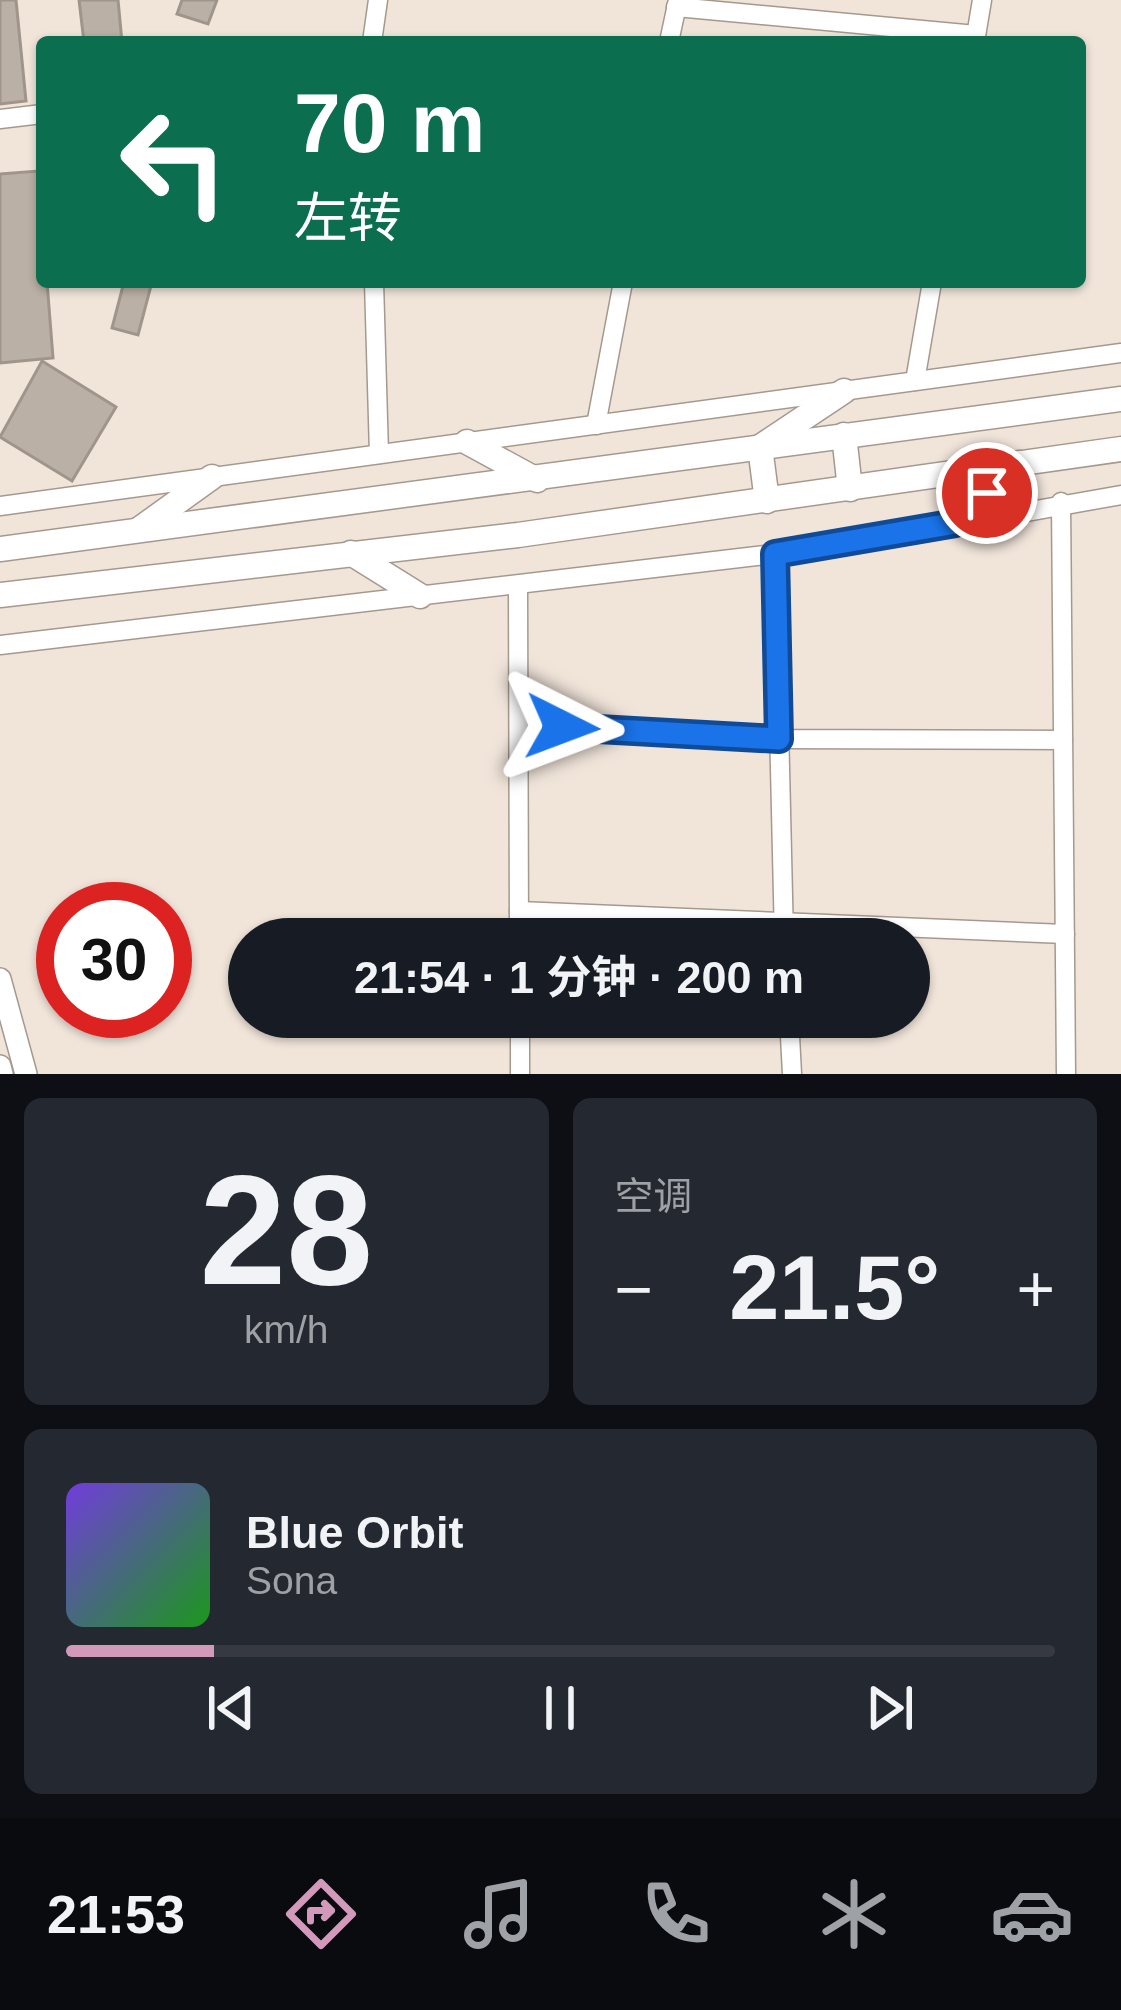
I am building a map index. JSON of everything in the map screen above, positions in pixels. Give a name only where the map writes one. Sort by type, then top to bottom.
[{"type":"main road","points":[[760,447],[844,391]]},
{"type":"main road","points":[[0,549],[1121,399]]},
{"type":"main road","points":[[844,435],[850,489]]},
{"type":"main road","points":[[467,442],[537,480]]},
{"type":"main road","points":[[760,447],[766,501]]},
{"type":"main road","points":[[0,595],[766,501],[1121,449]]},
{"type":"main road","points":[[956,523],[1019,463]]},
{"type":"main road","points":[[137,531],[212,477]]},
{"type":"main road","points":[[351,553],[420,596]]},
{"type":"street","points":[[373,36],[378,0]]},
{"type":"street","points":[[976,36],[982,0]]},
{"type":"street","points":[[671,36],[677,3],[950,36]]},
{"type":"street","points":[[0,119],[36,115]]},
{"type":"street","points":[[374,288],[379,454]]},
{"type":"street","points":[[596,425],[622,288]]},
{"type":"street","points":[[914,381],[931,288]]},
{"type":"street","points":[[0,506],[1121,353]]},
{"type":"street","points":[[0,645],[775,554],[1121,495]]},
{"type":"street","points":[[1061,502],[1066,1074]]},
{"type":"street","points":[[775,554],[784,918]]},
{"type":"street","points":[[518,586],[519,918]]},
{"type":"street","points":[[519,725],[779,739],[1063,740]]},
{"type":"street","points":[[519,911],[607,918]]},
{"type":"street","points":[[930,933],[1065,934]]},
{"type":"street","points":[[0,979],[26,1074]]},
{"type":"street","points":[[520,1038],[520,1074]]},
{"type":"street","points":[[789,1038],[792,1074]]},
{"type":"building","points":[[0,0],[16,0],[26,101],[0,104]]},
{"type":"building","points":[[79,0],[118,0],[121,36],[83,36]]},
{"type":"building","points":[[182,0],[217,0],[208,24],[177,14]]},
{"type":"building","points":[[36,171],[36,288],[47,288],[53,358],[0,363],[0,174]]},
{"type":"building","points":[[122,288],[150,288],[138,335],[112,328]]},
{"type":"building","points":[[42,361],[116,407],[72,481],[0,437]]},
{"type":"route","points":[[562,727],[779,739],[775,554],[956,523],[987,493]]}]
